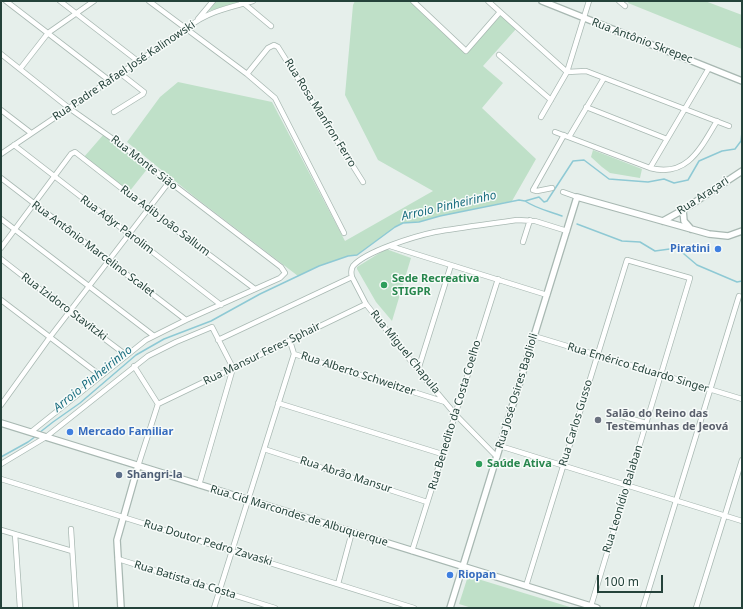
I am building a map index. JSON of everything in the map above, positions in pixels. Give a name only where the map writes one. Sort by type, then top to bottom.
[{"type":"street","points":[[6,1],[110,81]]},
{"type":"street","points":[[60,1],[139,62]]},
{"type":"street","points":[[20,69],[48,33],[94,1]]},
{"type":"street","points":[[149,1],[246,74],[275,98],[344,233]]},
{"type":"street","points":[[197,21],[213,1]]},
{"type":"street","name":"Rua Padre Rafael José Kalinowski","points":[[1,154],[139,62],[197,21],[242,2],[253,1]]},
{"type":"street","points":[[413,1],[466,51],[500,12]]},
{"type":"street","points":[[488,1],[567,72],[586,71],[729,126]]},
{"type":"street","name":"Rua Antônio Skrepec","points":[[542,1],[742,81]]},
{"type":"street","points":[[541,117],[567,72],[588,1]]},
{"type":"street","points":[[619,1],[625,6]]},
{"type":"street","points":[[242,2],[271,26]]},
{"type":"street","name":"Rua Rosa Manfron Ferro","points":[[246,74],[268,48],[274,45],[281,51],[363,182]]},
{"type":"street","name":"Rua Monte Sião","points":[[1,54],[69,108],[120,144],[281,268],[285,273],[280,278],[255,289]]},
{"type":"street","points":[[499,55],[551,100]]},
{"type":"street","points":[[650,168],[709,68]]},
{"type":"street","points":[[114,112],[144,93],[143,90],[121,74]]},
{"type":"street","points":[[552,188],[537,191],[533,190],[604,78]]},
{"type":"street","points":[[586,107],[667,139]]},
{"type":"street","points":[[1,110],[31,133]]},
{"type":"street","points":[[555,132],[650,168],[663,170],[672,169],[686,164],[697,154],[717,121]]},
{"type":"street","name":"Rua Adyr Parolim","points":[[14,145],[220,305]]},
{"type":"street","name":"Rua Adib João Sallum","points":[[54,177],[71,154],[75,152],[255,289]]},
{"type":"street","name":"Rua Araçari","points":[[663,221],[742,171]]},
{"type":"street","points":[[1,248],[54,177]]},
{"type":"street","name":"Rua Antônio Marcelino Scalet","points":[[1,178],[186,320]]},
{"type":"street","points":[[1,405],[50,337],[169,182]]},
{"type":"street","points":[[563,192],[709,234],[728,236],[742,231]]},
{"type":"street","name":"Rua José Osires Baglioli","points":[[450,608],[577,197]]},
{"type":"street","points":[[682,210],[682,218],[691,229]]},
{"type":"street","points":[[1,219],[154,336]]},
{"type":"street","points":[[218,340],[352,277],[352,267],[360,259],[390,246],[434,233],[517,220],[530,220],[567,231]]},
{"type":"street","points":[[523,242],[530,220]]},
{"type":"street","points":[[390,246],[547,295]]},
{"type":"street","name":"Rua Izidoro Stavitzki","points":[[1,259],[126,355]]},
{"type":"street","name":"Rua Carlos Gusso","points":[[526,586],[627,260],[690,278]]},
{"type":"street","points":[[418,370],[450,265]]},
{"type":"street","name":"Rua Miguel Chapula","points":[[352,277],[366,304],[418,370],[455,414],[497,457]]},
{"type":"street","name":"Rua Leonídio Balaban","points":[[591,606],[690,278]]},
{"type":"street","name":"Rua Benedito da Costa Coelho","points":[[412,551],[498,279]]},
{"type":"street","points":[[32,432],[146,340],[255,289]]},
{"type":"street","points":[[643,608],[739,296]]},
{"type":"street","points":[[1,300],[101,376]]},
{"type":"street","name":"Rua Mansur Feres Sphair","points":[[158,404],[366,304]]},
{"type":"street","points":[[1,464],[45,437],[100,396],[134,366],[148,356],[212,327],[232,368],[199,485]]},
{"type":"street","name":"Rua Emérico Eduardo Singer","points":[[534,336],[742,399]]},
{"type":"street","points":[[214,608],[294,354],[290,341]]},
{"type":"street","name":"Rua Alberto Schweitzer","points":[[294,354],[445,402]]},
{"type":"street","points":[[122,608],[117,540],[138,466],[158,404],[134,366]]},
{"type":"street","points":[[278,403],[442,454]]},
{"type":"street","points":[[618,415],[646,423]]},
{"type":"street","name":"Rua Cid Marcondes de Albuquerque","points":[[1,423],[597,608]]},
{"type":"street","points":[[500,446],[742,521]]},
{"type":"street","name":"Rua Abrão Mansur","points":[[264,449],[427,502]]},
{"type":"street","points":[[696,608],[742,460]]},
{"type":"street","name":"Rua Doutor Pedro Zavaski","points":[[1,478],[414,608]]},
{"type":"street","points":[[71,529],[76,608]]},
{"type":"street","points":[[1,530],[72,552]]},
{"type":"street","points":[[338,584],[352,532]]},
{"type":"street","points":[[14,534],[20,608]]},
{"type":"street","name":"Rua Batista da Costa","points":[[118,559],[274,608]]},
{"type":"green space","points":[[216,1],[238,1],[240,2],[209,11]]},
{"type":"green space","points":[[355,1],[413,1],[467,52],[501,15],[516,29],[483,66],[503,83],[482,108],[536,159],[512,201],[440,216],[419,222],[403,223],[395,227],[357,255],[348,256],[319,266],[298,276],[196,198],[127,142],[160,97],[178,82],[272,102],[345,241],[433,191],[378,160],[345,95],[353,5]]},
{"type":"green space","points":[[629,1],[705,1],[742,15],[742,49],[628,3]]},
{"type":"green space","points":[[104,134],[148,168],[129,192],[84,157]]},
{"type":"green space","points":[[593,150],[642,169],[640,178],[610,173],[591,157]]},
{"type":"green space","name":"Sede Recreativa STIGPR","points":[[386,249],[411,258],[392,321],[376,302],[357,269],[357,267]]},
{"type":"green space","points":[[468,576],[573,608],[472,608],[459,604]]},
{"type":"waterway","name":"Arroio Pinheirinho","points":[[39,433],[80,403],[136,355],[164,339],[211,321],[260,294],[319,266],[348,256],[357,255],[395,227],[403,223],[419,222],[440,216],[519,200],[525,201],[539,197],[544,202],[547,201],[573,161],[584,160],[609,179],[648,182],[664,179],[674,183],[688,180],[699,161],[722,151],[735,149],[741,141],[742,132]]},
{"type":"waterway","points":[[525,201],[539,208],[562,216]]},
{"type":"waterway","points":[[577,224],[622,241],[640,242],[655,251],[677,248],[697,265],[737,282],[742,281]]},
{"type":"waterway","name":"Arroio Pinheirinho","points":[[1,457],[36,436]]},
{"type":"place","name":"Piratini","points":[[718,249]]},
{"type":"place","name":"Sede Recreativa STIGPR","points":[[384,285]]},
{"type":"place","name":"Salão do Reino das Testemunhas de Jeová","points":[[598,420]]},
{"type":"place","name":"Mercado Familiar","points":[[70,432]]},
{"type":"place","name":"Saúde Ativa","points":[[479,464]]},
{"type":"place","name":"Shangri-la","points":[[119,475]]},
{"type":"place","name":"Riopan","points":[[450,575]]}]
